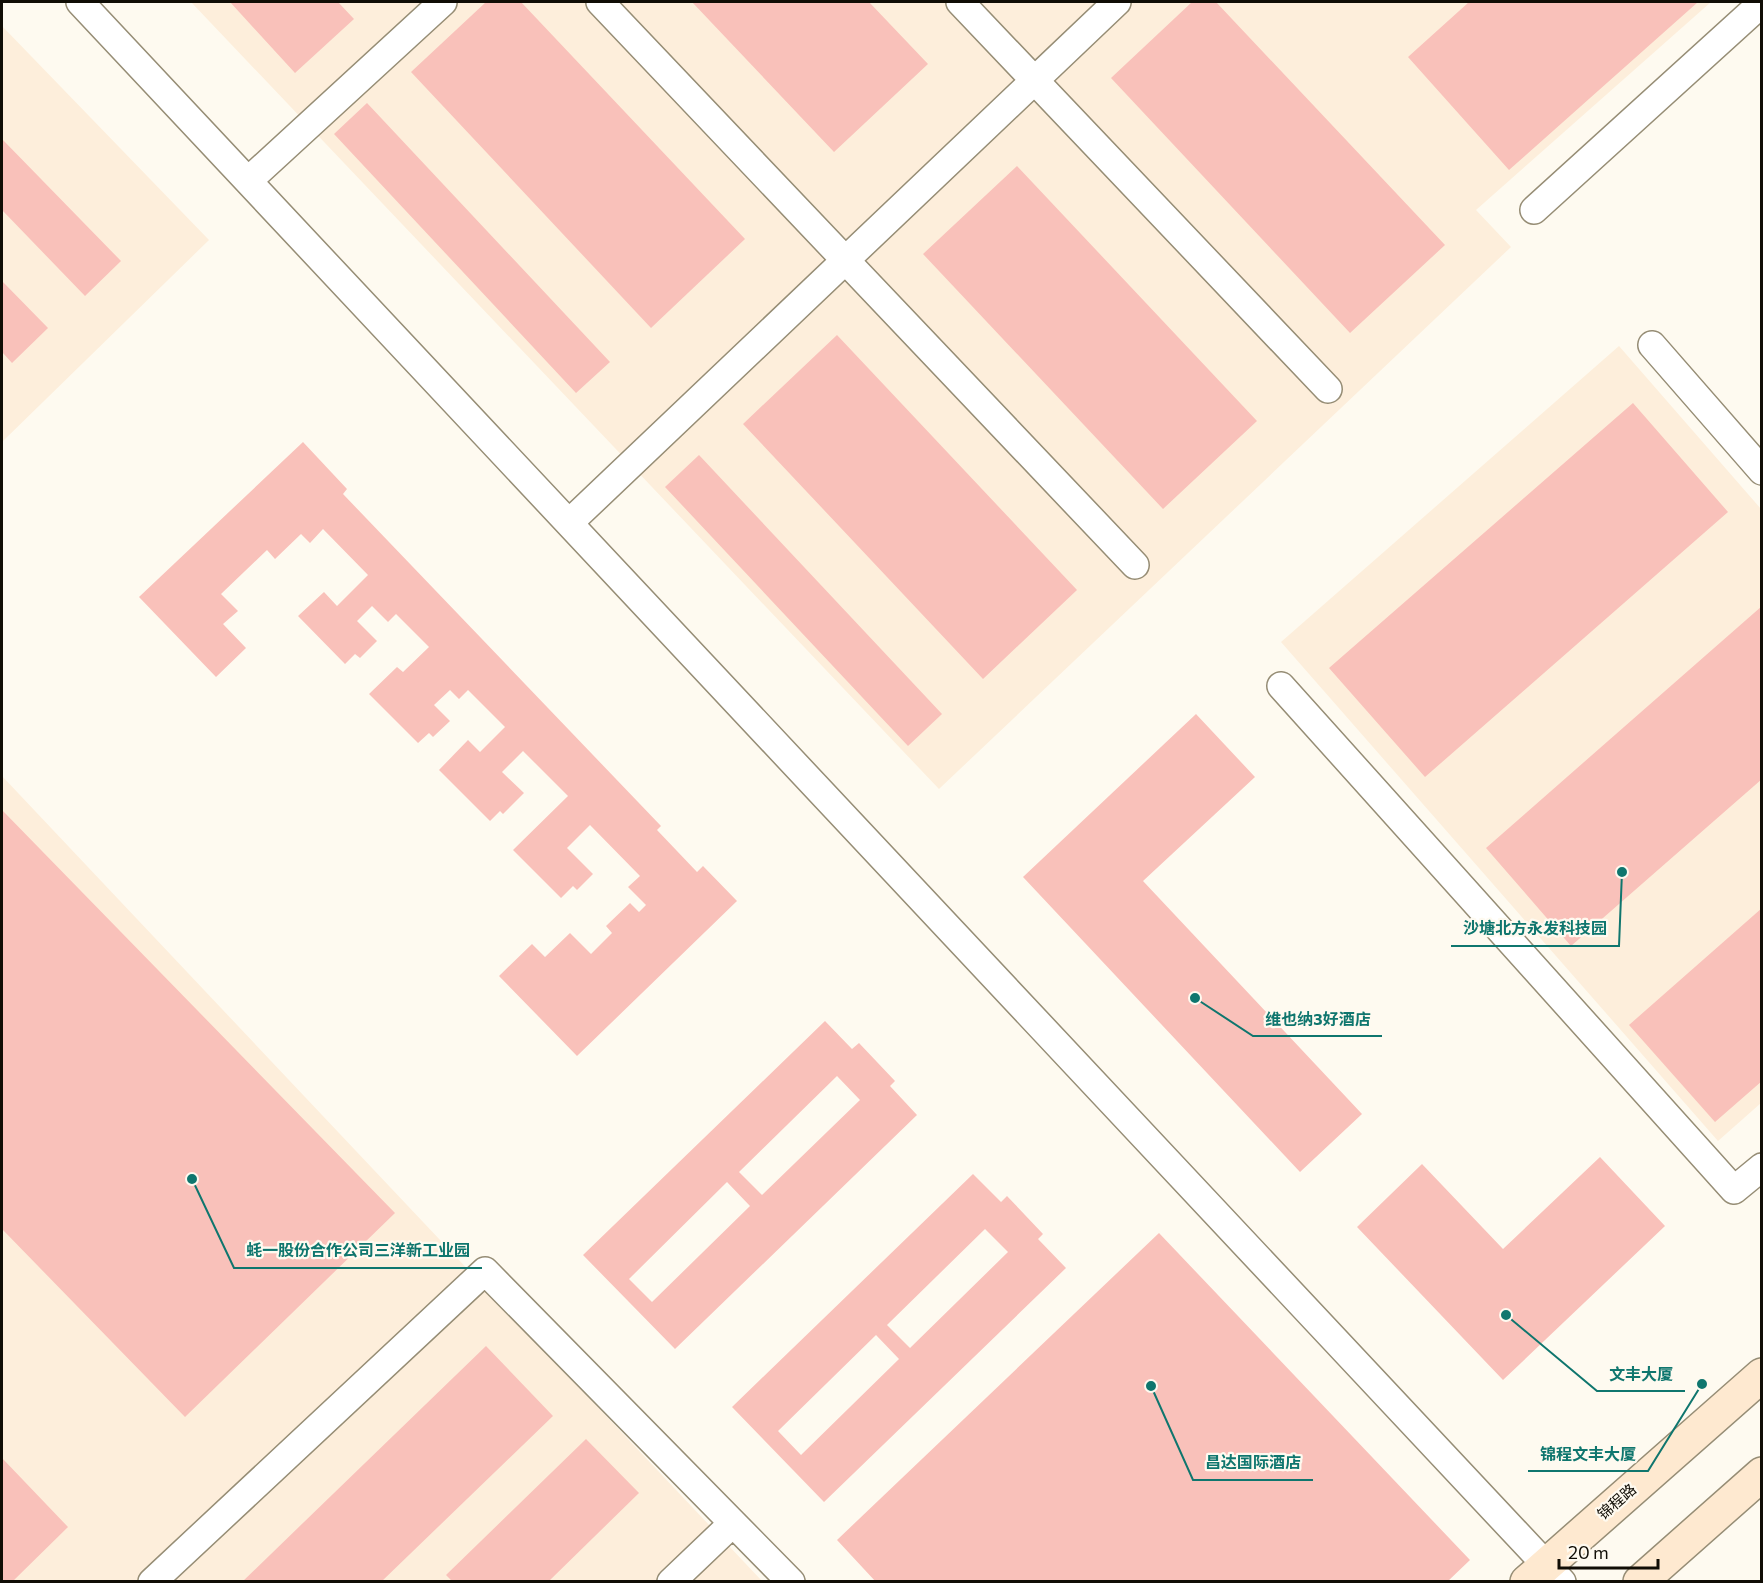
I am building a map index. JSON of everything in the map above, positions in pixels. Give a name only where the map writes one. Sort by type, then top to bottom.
[{"type":"main road","name":"锦程路","points":[[1545,1576],[1761,1375]]},
{"type":"main road","points":[[1640,1581],[1761,1474]]},
{"type":"street","points":[[80,2],[569,523],[1545,1576]]},
{"type":"street","points":[[248,181],[443,2]]},
{"type":"street","points":[[600,2],[1135,565]]},
{"type":"street","points":[[960,2],[1328,389]]},
{"type":"street","points":[[569,523],[1118,2]]},
{"type":"street","points":[[1534,210],[1761,3]]},
{"type":"street","points":[[1652,345],[1761,471]]},
{"type":"street","points":[[1281,686],[1734,1190],[1761,1167]]},
{"type":"street","points":[[152,1581],[485,1271],[791,1581]]},
{"type":"street","points":[[670,1581],[733,1524]]},
{"type":"shaded area","points":[[191,2],[1711,2],[1476,210],[1511,247],[939,789]]},
{"type":"shaded area","points":[[2,26],[209,240],[2,442]]},
{"type":"shaded area","points":[[1619,346],[1761,509],[1761,1103],[1718,1141],[1281,642]]},
{"type":"shaded area","points":[[2,776],[762,1581],[2,1581]]},
{"type":"building","points":[[230,2],[338,2],[354,19],[295,73]]},
{"type":"building","points":[[486,2],[521,2],[745,239],[651,328],[411,72]]},
{"type":"building","points":[[692,2],[869,2],[928,64],[834,152]]},
{"type":"building","points":[[1192,2],[1216,2],[1445,245],[1350,333],[1111,78]]},
{"type":"building","points":[[1469,2],[1698,2],[1509,170],[1408,57]]},
{"type":"building","points":[[367,103],[610,362],[576,393],[334,134]]},
{"type":"building","points":[[2,139],[121,261],[85,296],[2,210]]},
{"type":"building","points":[[1017,166],[1257,421],[1163,509],[923,254]]},
{"type":"building","points":[[2,281],[48,328],[12,363],[2,352]]},
{"type":"building","points":[[837,335],[1077,590],[983,679],[743,424]]},
{"type":"building","points":[[1633,403],[1728,512],[1425,777],[1329,668]]},
{"type":"building","points":[[303,442],[347,489],[343,494],[661,826],[657,830],[697,872],[703,866],[737,901],[577,1056],[499,976],[532,944],[545,957],[570,933],[591,954],[612,933],[606,926],[630,903],[639,912],[646,905],[628,887],[640,876],[590,825],[567,848],[593,874],[577,890],[573,886],[561,898],[513,850],[568,796],[523,751],[502,772],[524,793],[503,814],[500,811],[490,821],[439,770],[468,740],[480,752],[505,727],[468,690],[459,699],[450,690],[434,705],[450,721],[433,737],[429,733],[418,743],[369,694],[397,667],[403,672],[429,647],[396,614],[388,622],[372,606],[357,621],[377,641],[360,658],[355,654],[345,664],[298,616],[324,592],[337,606],[368,575],[323,529],[310,543],[301,534],[275,559],[267,550],[221,594],[238,611],[223,624],[246,648],[216,677],[139,597]]},
{"type":"building","points":[[699,455],[942,714],[908,746],[665,487]]},
{"type":"building","points":[[1762,606],[1762,779],[1571,946],[1486,848]]},
{"type":"building","points":[[1196,714],[1255,777],[1143,881],[1362,1114],[1300,1172],[1023,877]]},
{"type":"building","points":[[2,810],[395,1213],[185,1417],[2,1229]]},
{"type":"building","points":[[1762,908],[1762,1081],[1715,1122],[1629,1025]]},
{"type":"building","points":[[825,1021],[852,1049],[859,1043],[895,1081],[890,1086],[917,1115],[675,1349],[583,1255]],"holes":[[[837,1076],[860,1100],[762,1195],[739,1172]],[[727,1182],[750,1206],[652,1302],[629,1279]]]},
{"type":"building","points":[[1600,1157],[1665,1226],[1503,1380],[1357,1227],[1422,1164],[1503,1249]]},
{"type":"building","points":[[973,1174],[1001,1202],[1007,1196],[1043,1234],[1038,1239],[1066,1268],[824,1502],[732,1407]],"holes":[[[985,1229],[1008,1252],[910,1348],[887,1325]],[[876,1335],[899,1359],[801,1455],[778,1431]]]},
{"type":"building","points":[[1159,1233],[1470,1560],[1447,1582],[876,1582],[837,1540]]},
{"type":"building","points":[[486,1346],[553,1416],[381,1582],[242,1582]]},
{"type":"building","points":[[586,1439],[639,1493],[548,1582],[453,1582],[446,1575]]},
{"type":"building","points":[[2,1458],[68,1527],[12,1582],[2,1582]]},
{"type":"place","name":"沙塘北方永发科技园","points":[[1622,872]]},
{"type":"place","name":"维也纳3好酒店","points":[[1195,998]]},
{"type":"place","name":"蚝一股份合作公司三洋新工业园","points":[[192,1179]]},
{"type":"place","name":"文丰大厦","points":[[1506,1315]]},
{"type":"place","name":"锦程文丰大厦","points":[[1702,1384]]},
{"type":"place","name":"昌达国际酒店","points":[[1151,1386]]}]
